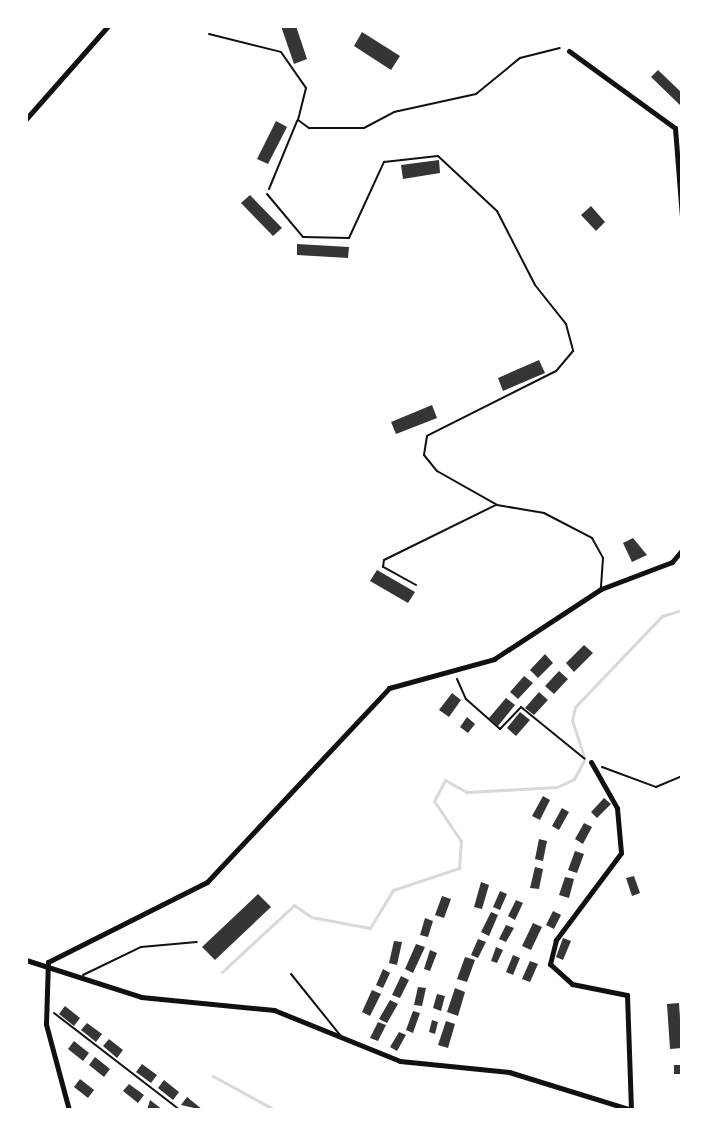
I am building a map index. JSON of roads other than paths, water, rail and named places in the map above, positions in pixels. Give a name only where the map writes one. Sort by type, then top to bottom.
[{"type":"street","points":[[26,119],[108,26]]},
{"type":"street","points":[[569,51],[666,119],[679,134],[682,216]]},
{"type":"street","points":[[69,1110],[44,1006],[43,969],[62,950],[207,882],[389,688],[456,672],[532,639],[601,589],[672,562],[682,550]]},
{"type":"street","points":[[26,960],[43,969],[160,1001],[274,1010],[400,1061],[509,1072],[631,1110],[627,995],[572,984],[550,964],[556,940],[621,853],[617,808],[591,762]]},
{"type":"lane","points":[[267,194],[303,237],[349,238],[384,162],[438,156],[467,176],[509,225],[573,351],[556,371],[477,405],[421,445],[437,471],[497,505],[544,513],[592,538],[603,558],[601,589]]},
{"type":"lane","points":[[416,585],[383,567],[384,560],[497,505]]},
{"type":"lane","points":[[79,978],[141,947],[197,942]]},
{"type":"lane","points":[[291,974],[340,1036]]},
{"type":"waterway","points":[[584,757],[572,721],[575,707],[662,616],[682,610]]},
{"type":"waterway","points":[[222,972],[294,905],[311,917],[370,928],[393,890],[459,868],[461,841],[434,801],[445,780],[467,792],[557,787],[574,779],[584,760]]},
{"type":"waterway","points":[[213,1076],[275,1110]]}]
